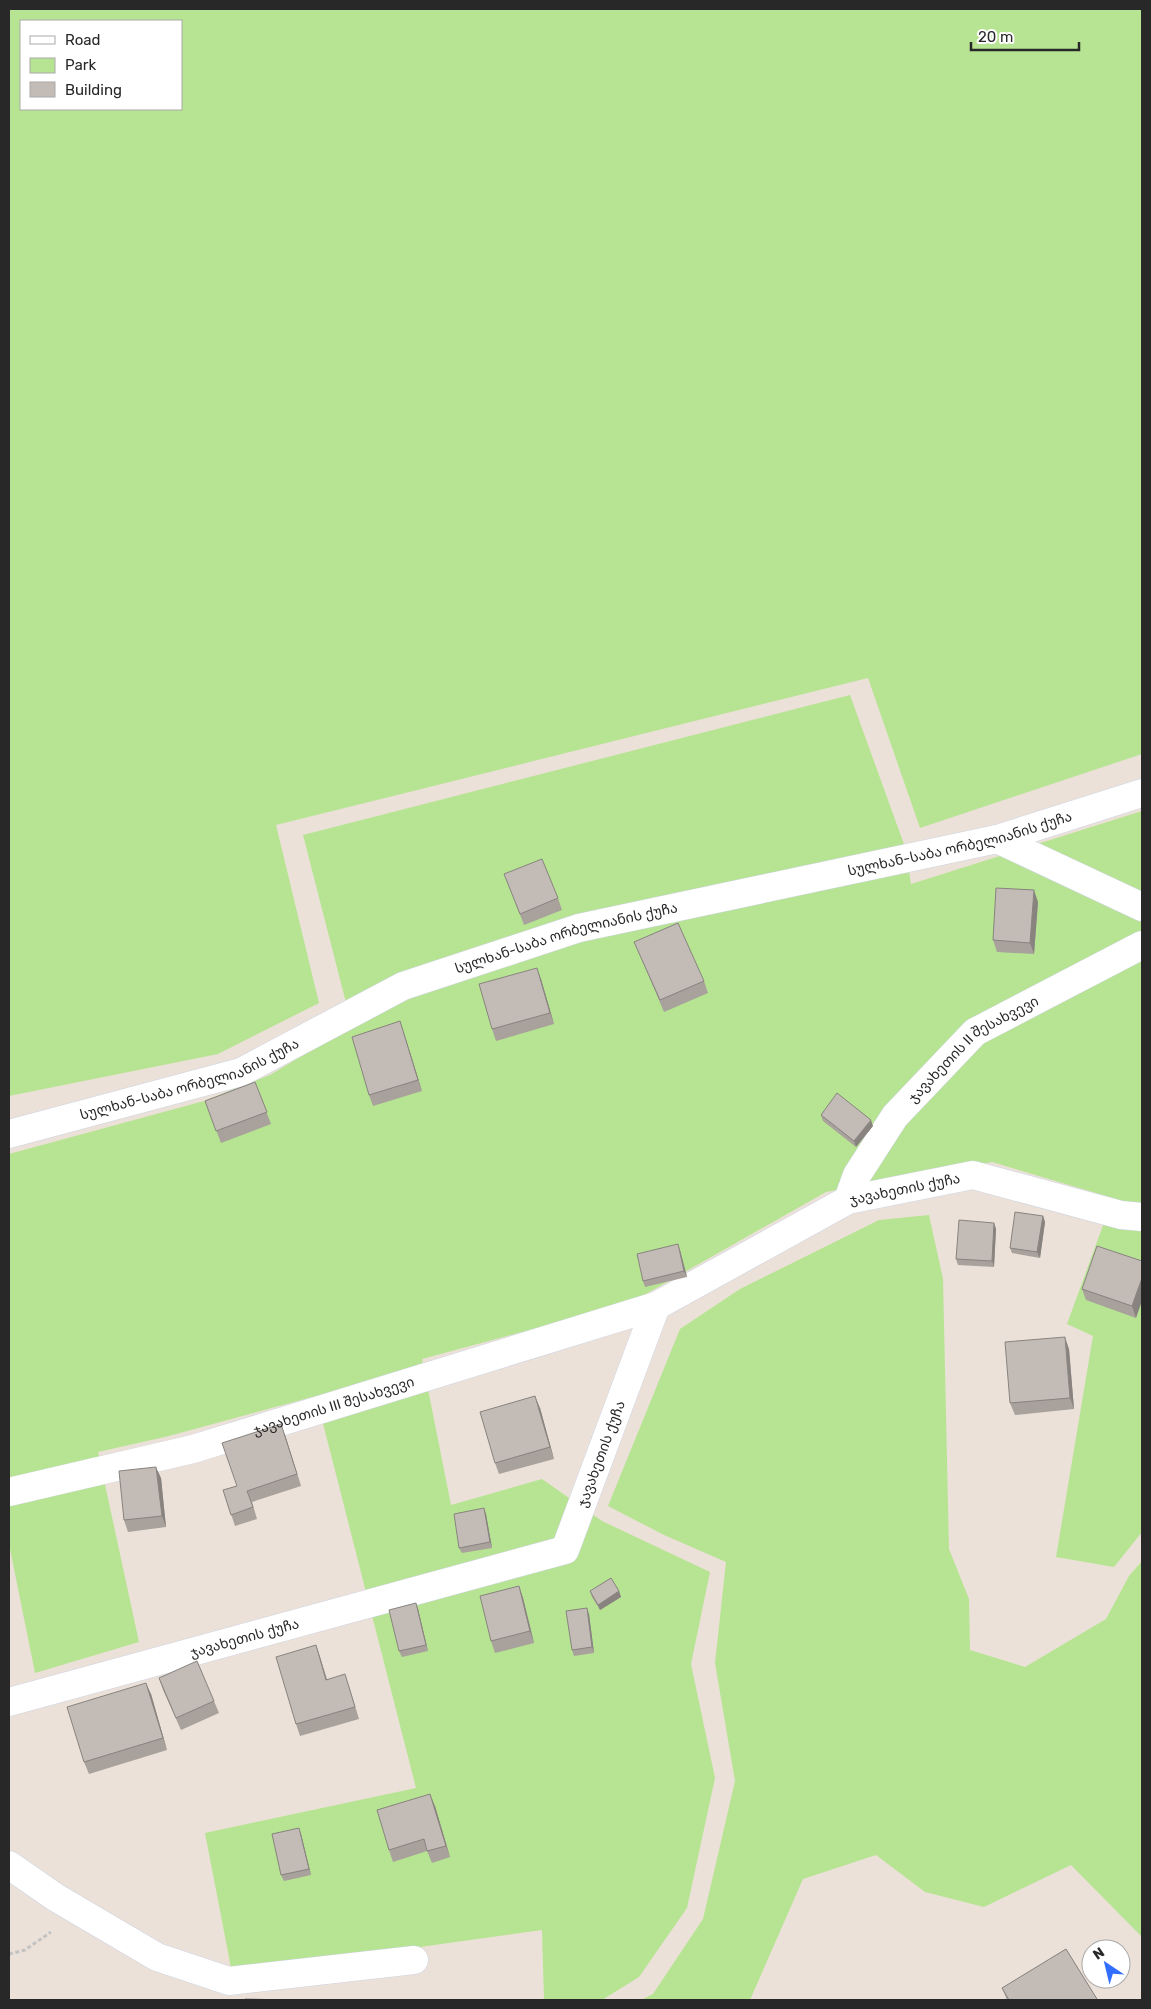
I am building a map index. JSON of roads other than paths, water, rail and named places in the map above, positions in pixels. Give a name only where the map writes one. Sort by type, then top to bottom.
[{"type":"street","name":"სულხან-საბა ორბელიანის ქუჩა","points":[[9,1134],[241,1072],[403,986],[579,928],[997,839],[1142,792]]},
{"type":"street","points":[[997,839],[1142,907]]},
{"type":"street","name":"ჯავახეთის II შესახვევი","points":[[848,1200],[857,1175],[896,1116],[975,1032],[1142,945]]},
{"type":"street","name":"ჯავახეთის ქუჩა","points":[[9,1702],[565,1550],[656,1306],[848,1200],[973,1175],[1121,1216],[1142,1217]]},
{"type":"street","name":"ჯავახეთის III შესახვევი","points":[[9,1492],[193,1449],[656,1306]]},
{"type":"street","points":[[9,1865],[55,1897],[157,1957],[229,1981],[414,1960]]}]
